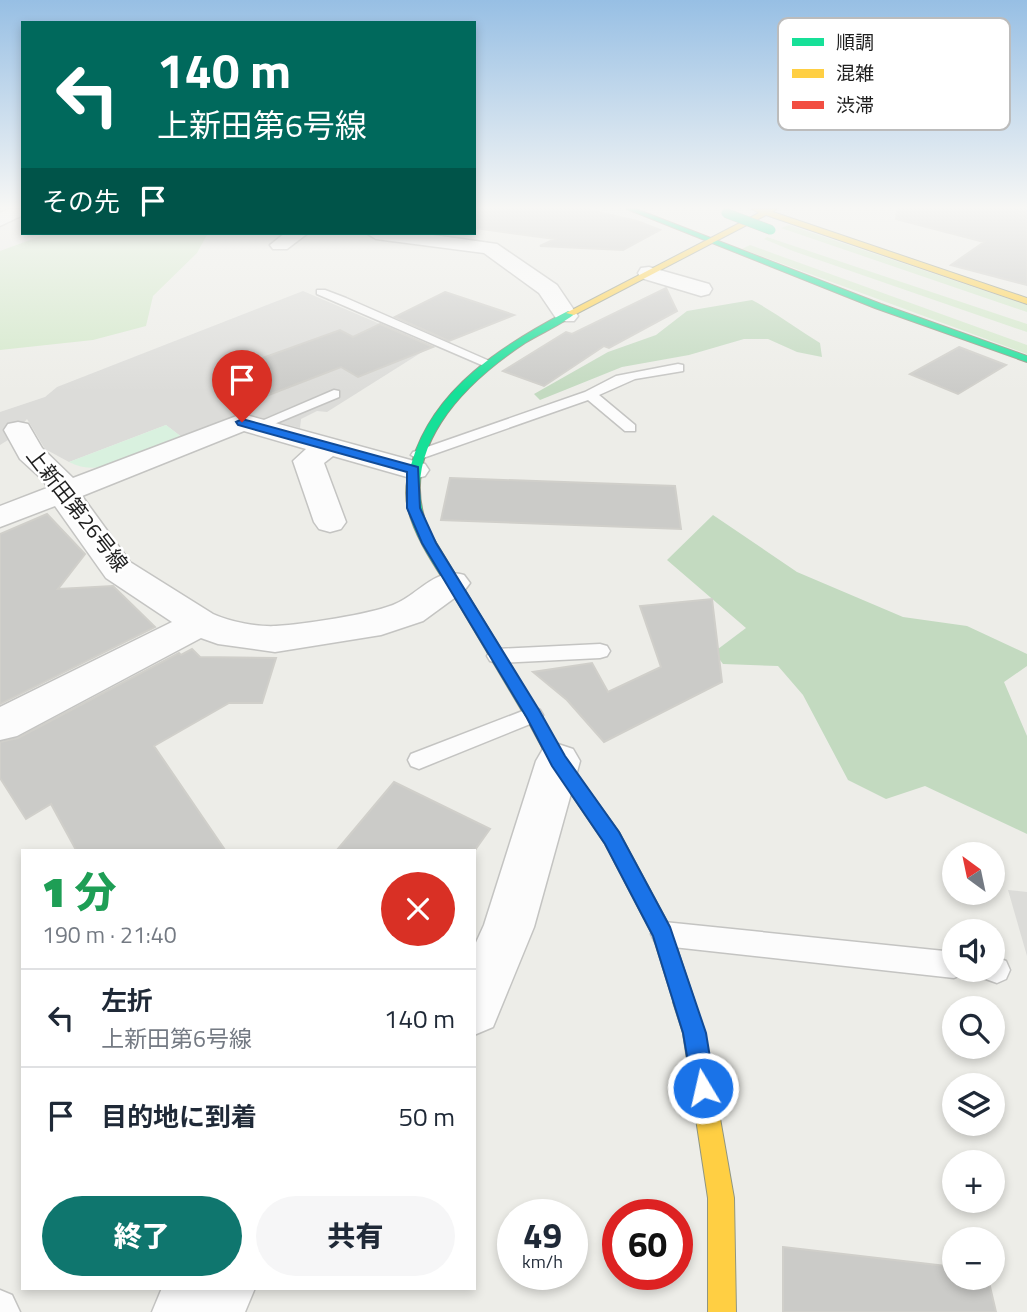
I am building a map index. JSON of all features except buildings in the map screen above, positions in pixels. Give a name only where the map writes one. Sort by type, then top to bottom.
[{"type":"main road","points":[[654,270],[566,316],[488,363],[446,407],[416,462],[414,508],[429,543],[452,583],[558,761],[612,838],[663,934],[694,1033],[721,1199],[722,1312]]},
{"type":"main road","points":[[788,270],[1027,359]]},
{"type":"main road","points":[[887,270],[956,294]]},
{"type":"main road","points":[[940,270],[1027,300]]},
{"type":"street","points":[[521,270],[549,290],[566,316]]},
{"type":"street","points":[[649,273],[701,289]]},
{"type":"street","points":[[0,517],[242,422],[329,445],[416,462]]},
{"type":"street","name":"上新田第26号線","points":[[18,430],[30,453],[57,477],[71,506],[118,570],[200,623],[218,631],[275,639],[396,618],[423,604],[452,583]]},
{"type":"street","points":[[329,445],[308,461],[330,522]]},
{"type":"street","points":[[2,725],[200,623]]},
{"type":"street","points":[[476,1003],[509,927],[558,761]]},
{"type":"street","points":[[186,1312],[219,1290]]},
{"type":"lane","points":[[321,292],[376,313],[437,345],[488,363]]},
{"type":"lane","points":[[416,462],[590,395],[600,387],[634,373],[678,368]]},
{"type":"lane","points":[[257,426],[334,394]]},
{"type":"lane","points":[[590,395],[630,428]]},
{"type":"lane","points":[[497,656],[600,651]]},
{"type":"lane","points":[[419,761],[533,715]]},
{"type":"lane","points":[[663,934],[942,964]]},
{"type":"lane","points":[[0,1307],[4,1312]]},
{"type":"shaded area","points":[[303,291],[387,327],[427,349],[327,412],[317,411],[301,419],[300,428],[241,413],[183,438],[166,425],[69,462],[45,449],[27,419],[0,445],[0,412],[45,397],[57,387]]},
{"type":"shaded area","points":[[1008,890],[1027,892],[1027,956]]},
{"type":"green space","points":[[0,270],[179,270],[153,296],[146,326],[93,340],[0,350]]},
{"type":"green space","points":[[800,270],[820,270],[1027,345],[1027,354]]},
{"type":"green space","points":[[849,270],[866,270],[1027,324],[1027,332]]},
{"type":"green space","points":[[905,270],[924,270],[1027,305],[1027,312]]},
{"type":"green space","points":[[752,300],[820,343],[822,357],[797,352],[768,339],[744,339],[689,355],[622,367],[540,400],[534,394],[608,352],[656,335],[687,311]]},
{"type":"green space","points":[[166,425],[183,438],[111,466],[82,467],[69,462]]},
{"type":"green space","points":[[713,515],[797,572],[903,617],[967,626],[1027,654],[1027,666],[1004,682],[1027,736],[1027,834],[925,786],[886,799],[848,780],[803,695],[778,666],[723,664],[714,652],[746,628],[667,560]]},
{"type":"traffic: fast","points":[[787,270],[1027,359]]},
{"type":"traffic: fast","points":[[531,712],[428,541],[414,508],[413,485],[423,444],[436,420],[454,397],[498,358],[571,313]]},
{"type":"traffic: slow","points":[[571,313],[652,270]]},
{"type":"traffic: slow","points":[[936,270],[1027,301]]},
{"type":"traffic: slow","points":[[684,1002],[694,1033],[721,1198],[722,1312]]},
{"type":"traffic: jam","points":[[531,712],[558,761],[612,838],[663,934],[684,1002]]},
{"type":"route","points":[[242,422],[414,470],[414,508],[429,543],[558,761],[612,838],[663,934],[694,1033],[703,1088]]}]
